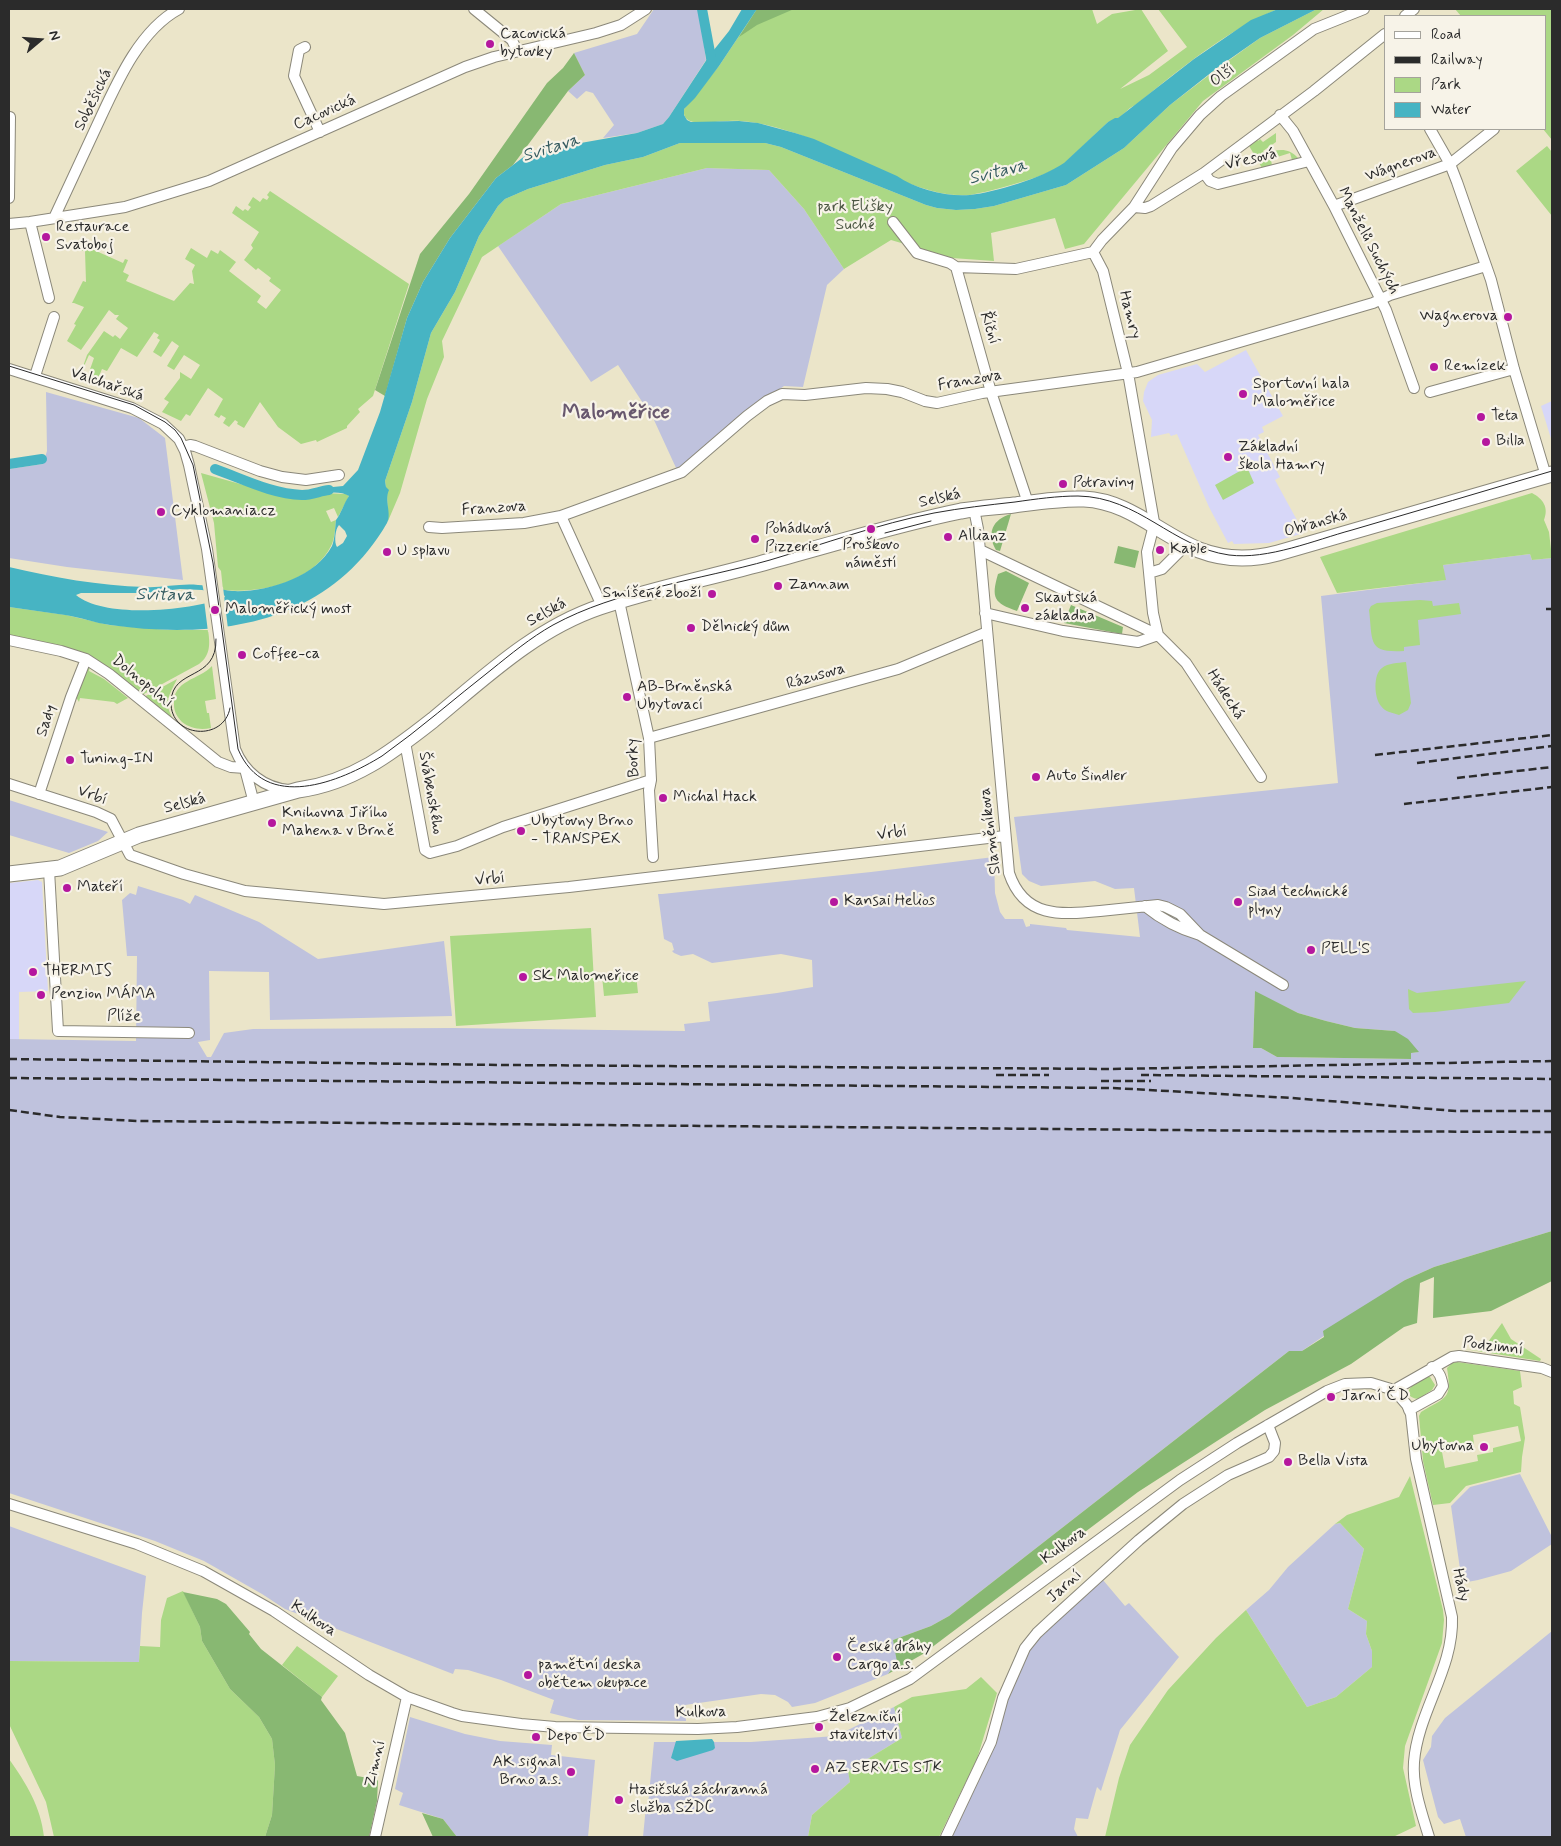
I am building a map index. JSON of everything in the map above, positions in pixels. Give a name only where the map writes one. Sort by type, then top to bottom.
[{"type":"main road","name":"Obřanská","points":[[1096,500],[1130,511],[1200,551],[1231,558],[1267,556],[1549,475]]},
{"type":"main road","name":"Selská","points":[[9,874],[54,869],[139,835],[298,790],[312,788],[362,770],[384,758],[536,638],[600,600],[619,601],[870,534],[974,509],[1066,500],[1096,500]]},
{"type":"street","name":"Soběšická","points":[[54,218],[117,84],[145,38],[168,15],[178,9]]},
{"type":"street","points":[[474,9],[512,40],[517,51]]},
{"type":"street","name":"Cacovická","points":[[9,224],[125,206],[210,181],[465,67],[517,51],[596,33],[621,25],[646,9]]},
{"type":"street","name":"Olší","points":[[1093,252],[1134,207],[1172,148],[1200,115],[1221,96],[1314,29],[1364,9]]},
{"type":"street","points":[[1134,207],[1145,208],[1151,206],[1204,173],[1383,41]]},
{"type":"street","points":[[305,47],[299,50],[294,76],[320,132]]},
{"type":"street","name":"Manželů Suchých","points":[[1280,116],[1292,131],[1334,206],[1381,299],[1414,388]]},
{"type":"street","points":[[9,198],[10,117]]},
{"type":"street","name":"Wágnerova","points":[[1431,130],[1450,164],[1491,280],[1514,369],[1549,475]]},
{"type":"street","points":[[1450,164],[1493,130]]},
{"type":"street","name":"Vřesová","points":[[1204,173],[1210,181],[1218,184],[1309,162]]},
{"type":"street","name":"Wágnerova","points":[[1334,206],[1450,164]]},
{"type":"street","points":[[30,222],[49,298]]},
{"type":"street","points":[[893,222],[917,253],[950,263],[956,267],[1016,270],[1093,252]]},
{"type":"street","name":"Hamry","points":[[1093,252],[1103,271],[1128,373],[1154,525]]},
{"type":"street","points":[[1381,299],[1486,266]]},
{"type":"street","name":"Říční","points":[[956,267],[991,392],[1028,503]]},
{"type":"street","name":"Franzova","points":[[429,527],[442,528],[524,523],[561,516],[682,472],[747,416],[767,401],[782,394],[805,395],[866,388],[887,389],[937,403],[991,392],[1128,373],[1188,358],[1381,299]]},
{"type":"street","points":[[35,376],[54,317]]},
{"type":"street","name":"Valchařská","points":[[9,369],[92,394],[149,416],[172,431],[183,447],[189,465],[203,526],[218,632]]},
{"type":"street","points":[[1430,392],[1514,369]]},
{"type":"street","points":[[183,447],[195,446],[260,471],[294,479],[306,480],[339,474]]},
{"type":"street","points":[[974,509],[978,529],[987,632]]},
{"type":"street","points":[[561,516],[600,600]]},
{"type":"street","points":[[1154,525],[1147,552],[1153,613],[1158,635]]},
{"type":"street","points":[[1150,572],[1162,569],[1187,544]]},
{"type":"street","points":[[980,550],[1158,635]]},
{"type":"street","name":"Borky","points":[[619,601],[649,738],[651,780],[648,790],[653,857]]},
{"type":"street","points":[[985,613],[1063,631],[1138,642],[1158,635]]},
{"type":"street","name":"Dolnopolní","points":[[218,632],[233,741],[237,755],[245,768],[254,803]]},
{"type":"street","name":"Rázusova","points":[[649,738],[898,669],[987,632]]},
{"type":"street","name":"Slaměníkova","points":[[987,632],[1009,873],[1012,883],[1018,892],[1028,902],[1039,909],[1051,913],[1070,914],[1145,906],[1155,914],[1186,931],[1200,934],[1283,985]]},
{"type":"street","name":"Hádecká","points":[[1158,635],[1186,663],[1261,778]]},
{"type":"street","name":"Dolnopolní","points":[[9,640],[61,651],[86,659],[109,674],[218,762],[231,767],[245,768],[258,779],[271,786],[298,790]]},
{"type":"street","name":"Sady","points":[[38,794],[86,659]]},
{"type":"street","name":"Švábenského","points":[[405,742],[425,850],[430,853],[457,846],[503,827],[651,780]]},
{"type":"street","name":"Vrbí","points":[[9,784],[96,812],[110,819],[130,855],[184,874],[237,890],[376,904],[663,877],[1005,836]]},
{"type":"street","name":"Plíže","points":[[54,869],[58,1030],[189,1033]]},
{"type":"street","name":"Podzimní","points":[[1394,1390],[1446,1359],[1460,1356],[1542,1368],[1552,1372]]},
{"type":"street","points":[[1409,1410],[1438,1394],[1443,1386],[1442,1377],[1432,1367]]},
{"type":"street","name":"Kulkova","points":[[9,1504],[137,1544],[203,1571],[274,1611],[369,1675],[407,1696],[462,1716],[555,1727],[737,1728],[817,1716],[850,1708],[910,1679],[1172,1486],[1268,1425],[1327,1391],[1345,1384],[1371,1383],[1394,1390]]},
{"type":"street","name":"Hády","points":[[1394,1390],[1402,1398],[1409,1410],[1416,1459],[1452,1617],[1451,1641],[1445,1668],[1420,1731],[1414,1763],[1415,1782],[1429,1837]]},
{"type":"street","name":"Jarní","points":[[946,1837],[991,1742],[1003,1698],[1025,1648],[1037,1633],[1138,1540],[1183,1504],[1228,1475],[1269,1457],[1274,1451],[1275,1443],[1268,1425]]},
{"type":"street","name":"Zimní","points":[[375,1837],[407,1696]]},
{"type":"shaded area","points":[[654,9],[699,9],[706,60],[663,124],[637,133],[603,138],[614,125],[593,93],[586,91],[577,99],[568,91],[585,75],[574,53],[637,34]]},
{"type":"shaded area","points":[[707,168],[769,170],[804,209],[844,269],[827,285],[803,387],[784,386],[732,423],[677,470],[654,420],[618,365],[591,382],[498,246],[561,204]]},
{"type":"shaded area","name":"Základní škola Hamry","points":[[1246,350],[1283,416],[1262,427],[1264,432],[1258,435],[1280,477],[1275,480],[1304,533],[1269,543],[1234,544],[1232,541],[1228,543],[1209,507],[1177,434],[1171,436],[1169,433],[1151,437],[1152,420],[1143,401],[1148,382],[1158,375],[1197,364],[1205,372]]},
{"type":"shaded area","points":[[46,392],[139,418],[165,438],[183,580],[67,567],[9,558],[9,469],[43,464],[47,451]]},
{"type":"shaded area","points":[[1552,401],[1552,442],[1541,406]]},
{"type":"shaded area","points":[[1530,554],[1532,560],[1552,558],[1552,1231],[1434,1267],[1405,1280],[1302,1351],[1289,1351],[949,1616],[931,1626],[893,1640],[898,1662],[888,1674],[815,1703],[792,1707],[788,1702],[775,1695],[761,1694],[685,1705],[686,1721],[578,1720],[550,1713],[554,1700],[468,1670],[455,1669],[453,1674],[285,1609],[204,1561],[155,1541],[9,1493],[9,1039],[136,1041],[137,956],[127,956],[122,900],[130,893],[136,895],[138,886],[190,904],[195,895],[259,922],[318,959],[444,941],[452,1016],[270,1020],[269,972],[209,971],[210,1040],[198,1042],[207,1057],[211,1057],[224,1033],[253,1029],[454,1028],[685,1031],[684,1024],[710,1021],[708,1002],[813,987],[812,960],[781,954],[712,963],[693,954],[681,956],[674,953],[672,951],[674,950],[672,943],[664,939],[658,894],[994,857],[995,893],[1000,912],[1005,919],[1023,919],[1026,927],[1030,926],[1030,924],[1066,928],[1067,930],[1140,937],[1134,888],[1115,889],[1095,881],[1041,886],[1029,881],[1022,874],[1014,817],[1338,783],[1321,596],[1445,580],[1443,565]],"holes":[[[1255,992],[1298,1013],[1355,1028],[1395,1031],[1418,1052],[1411,1053],[1410,1059],[1277,1057],[1261,1048],[1253,1047]]]},
{"type":"shaded area","points":[[9,800],[108,832],[98,841],[69,853],[9,835]]},
{"type":"shaded area","points":[[38,880],[42,882],[48,991],[19,992],[19,1040],[9,1039],[9,883]]},
{"type":"shaded area","points":[[1520,1474],[1552,1537],[1552,1544],[1511,1571],[1462,1583],[1451,1506],[1470,1487]]},
{"type":"shaded area","points":[[1340,1523],[1364,1549],[1348,1609],[1367,1621],[1366,1634],[1372,1651],[1372,1667],[1336,1697],[1307,1707],[1246,1610],[1269,1590],[1288,1567],[1335,1524]]},
{"type":"shaded area","points":[[9,1526],[146,1576],[139,1662],[9,1661]]},
{"type":"shaded area","points":[[1103,1580],[1125,1606],[1129,1603],[1179,1657],[1120,1730],[1101,1791],[1097,1787],[1088,1819],[1076,1818],[1074,1829],[1078,1837],[951,1837],[979,1780],[996,1739],[1007,1701],[1027,1654],[1038,1637]]},
{"type":"shaded area","points":[[1552,1631],[1552,1837],[1466,1837],[1460,1819],[1444,1824],[1438,1817],[1423,1760],[1431,1747],[1432,1736],[1445,1718]]},
{"type":"shaded area","points":[[894,1707],[902,1738],[848,1771],[850,1782],[812,1815],[808,1837],[643,1837],[654,1742],[751,1742],[836,1736]]},
{"type":"shaded area","points":[[410,1717],[465,1734],[500,1741],[552,1745],[551,1755],[595,1760],[588,1837],[457,1837],[443,1819],[399,1805],[403,1793],[395,1789]]},
{"type":"green space","points":[[757,9],[1092,9],[1097,24],[1112,14],[1141,9],[1168,51],[1120,89],[1149,75],[1187,47],[1158,9],[1278,9],[1240,28],[1204,51],[1118,119],[1108,122],[1064,164],[1050,172],[1027,180],[970,195],[948,194],[902,181],[809,138],[776,127],[735,121],[700,123],[687,119],[684,109],[719,66]]},
{"type":"green space","points":[[757,9],[794,9],[757,25],[739,37]]},
{"type":"green space","name":"park Elišky Suché","points":[[1317,9],[1324,9],[1293,35],[1203,101],[1084,244],[1065,249],[1055,218],[991,233],[994,261],[952,258],[891,240],[844,269],[804,209],[769,170],[707,168],[561,204],[482,257],[442,341],[444,357],[427,399],[400,493],[388,521],[385,481],[412,402],[431,333],[455,292],[479,236],[498,206],[505,199],[528,189],[605,165],[643,157],[680,143],[765,143],[781,147],[926,205],[956,210],[994,206],[1066,185],[1124,148],[1170,105],[1260,38]]},
{"type":"green space","points":[[1455,9],[1552,9],[1552,140],[1544,130],[1546,130],[1546,15],[1460,15]]},
{"type":"green space","points":[[574,53],[585,75],[568,91],[513,165],[496,178],[450,238],[423,282],[407,318],[385,396],[375,390],[420,254],[469,194],[547,83],[563,68]]},
{"type":"green space","points":[[1276,133],[1276,142],[1263,151],[1265,155],[1273,151],[1282,150],[1294,154],[1298,158],[1292,160],[1290,153],[1271,159],[1272,166],[1262,168],[1248,144],[1256,138],[1258,141],[1260,139],[1263,142]]},
{"type":"green space","points":[[1547,146],[1552,152],[1552,216],[1516,171]]},
{"type":"green space","points":[[270,191],[409,284],[373,396],[358,409],[360,412],[347,428],[317,442],[316,440],[301,444],[278,427],[260,402],[244,428],[237,424],[238,422],[235,420],[229,427],[223,423],[226,418],[221,415],[219,418],[214,415],[223,399],[208,388],[190,416],[186,414],[181,421],[162,412],[169,402],[164,399],[180,378],[180,372],[191,379],[200,365],[184,355],[174,370],[167,366],[179,346],[172,341],[161,357],[153,352],[160,340],[157,338],[159,335],[154,332],[137,357],[121,348],[107,371],[102,369],[97,381],[87,378],[94,358],[89,355],[80,375],[87,355],[104,331],[120,339],[128,328],[116,319],[119,315],[115,315],[109,310],[81,350],[67,341],[84,307],[72,303],[83,281],[86,282],[85,251],[82,251],[81,246],[85,246],[123,263],[125,259],[128,260],[123,272],[129,275],[126,281],[174,301],[190,283],[194,284],[192,271],[195,265],[185,259],[191,248],[207,258],[211,250],[218,254],[220,250],[236,262],[229,271],[261,296],[257,302],[266,309],[281,290],[269,281],[271,278],[258,268],[256,270],[244,260],[253,248],[251,245],[259,232],[232,213],[236,206],[243,211],[245,209],[248,211],[251,207],[248,205],[253,197],[260,202],[263,198],[267,200],[269,197],[267,195]]},
{"type":"green space","points":[[1247,467],[1254,483],[1223,500],[1215,485]]},
{"type":"green space","points":[[201,473],[276,494],[303,499],[324,493],[346,494],[349,496],[338,517],[334,508],[326,511],[331,522],[336,520],[335,533],[331,546],[312,569],[299,577],[269,587],[238,591],[223,590],[221,571],[218,567],[214,523]]},
{"type":"green space","points":[[1532,493],[1542,501],[1545,507],[1544,520],[1549,532],[1552,558],[1532,560],[1530,554],[1443,565],[1446,580],[1337,593],[1320,557]]},
{"type":"green space","points":[[1011,514],[1000,551],[996,550],[992,538],[993,527],[1000,519]]},
{"type":"green space","points":[[1118,546],[1139,551],[1135,568],[1114,563]]},
{"type":"green space","points":[[1006,571],[1029,583],[1017,611],[1003,605],[996,598],[995,589],[998,574]]},
{"type":"green space","points":[[1432,601],[1433,606],[1459,603],[1461,614],[1418,620],[1420,645],[1404,647],[1404,651],[1383,650],[1378,647],[1372,638],[1369,610],[1371,606],[1377,603]]},
{"type":"green space","points":[[1071,605],[1123,627],[1122,634],[1064,623]]},
{"type":"green space","points":[[9,607],[66,615],[109,625],[168,630],[208,630],[208,653],[199,664],[142,695],[105,666],[88,656],[9,636]]},
{"type":"green space","points":[[1406,662],[1411,703],[1408,710],[1399,715],[1387,711],[1381,706],[1377,698],[1376,681],[1379,671],[1384,666]]},
{"type":"green space","points":[[90,666],[89,671],[104,679],[128,698],[117,704],[80,698],[79,702],[76,697],[87,668]]},
{"type":"green space","points":[[212,666],[216,699],[205,701],[211,728],[192,728],[182,722],[175,712],[177,690],[187,681],[207,671]]},
{"type":"green space","points":[[177,679],[169,696],[168,706],[177,725],[144,697]]},
{"type":"green space","name":"SK Malomeřice","points":[[591,928],[596,1017],[456,1026],[450,936]]},
{"type":"green space","points":[[636,974],[638,993],[604,996],[602,976]]},
{"type":"green space","points":[[1526,981],[1509,1003],[1435,1012],[1413,1013],[1409,1009],[1408,989],[1417,993]]},
{"type":"green space","points":[[1255,991],[1298,1013],[1326,1021],[1355,1028],[1395,1031],[1408,1039],[1419,1052],[1411,1053],[1411,1059],[1277,1057],[1261,1048],[1253,1048]]},
{"type":"green space","points":[[1552,1231],[1552,1281],[1491,1311],[1433,1318],[1434,1277],[1420,1283],[1417,1323],[1404,1327],[1351,1364],[1265,1410],[1138,1492],[923,1654],[888,1674],[897,1662],[893,1640],[931,1626],[949,1616],[1289,1351],[1302,1351],[1324,1337],[1323,1331],[1405,1280],[1434,1267]]},
{"type":"green space","points":[[1502,1323],[1511,1339],[1541,1359],[1540,1361],[1458,1348],[1482,1350]]},
{"type":"green space","points":[[1457,1362],[1520,1371],[1522,1387],[1513,1391],[1514,1404],[1520,1407],[1525,1438],[1521,1472],[1466,1486],[1450,1503],[1433,1505],[1423,1461],[1419,1416],[1421,1412],[1446,1396],[1449,1386],[1447,1368],[1452,1363]],"holes":[[[1518,1426],[1521,1441],[1493,1448],[1493,1452],[1477,1455],[1478,1461],[1445,1468],[1442,1452],[1474,1445],[1473,1435]]]},
{"type":"green space","points":[[1425,1377],[1430,1377],[1435,1385],[1432,1390],[1418,1399],[1412,1397],[1408,1391]]},
{"type":"green space","points":[[1410,1476],[1444,1620],[1442,1643],[1405,1746],[1403,1768],[1416,1826],[1393,1837],[1105,1837],[1119,1778],[1130,1745],[1168,1690],[1216,1638],[1246,1610],[1307,1707],[1336,1697],[1372,1667],[1372,1651],[1366,1634],[1367,1621],[1348,1609],[1364,1549],[1340,1523],[1335,1524],[1347,1515],[1399,1497]]},
{"type":"green space","points":[[183,1591],[200,1627],[202,1641],[230,1689],[259,1717],[272,1739],[275,1765],[272,1815],[265,1837],[54,1837],[46,1802],[9,1724],[9,1661],[139,1662],[140,1646],[160,1647],[161,1620],[167,1598]]},
{"type":"green space","points":[[183,1592],[217,1599],[226,1604],[250,1632],[249,1634],[261,1649],[322,1697],[321,1700],[345,1733],[357,1776],[374,1779],[375,1777],[378,1781],[377,1801],[369,1837],[265,1837],[272,1815],[275,1765],[272,1739],[259,1717],[230,1689],[202,1641],[200,1627]]},
{"type":"green space","points":[[297,1646],[338,1676],[322,1697],[282,1665]]},
{"type":"green space","points":[[981,1677],[997,1693],[977,1759],[939,1837],[808,1837],[812,1815],[850,1782],[848,1771],[902,1738],[894,1707],[912,1697],[966,1689]]},
{"type":"green space","points":[[9,1759],[32,1796],[40,1816],[44,1837],[9,1837]]},
{"type":"green space","points":[[422,1813],[443,1819],[457,1837],[433,1837]]},
{"type":"water","name":"Svitava","points":[[742,9],[757,9],[719,66],[695,98],[684,109],[684,115],[687,120],[691,122],[739,121],[758,123],[814,139],[913,185],[951,195],[970,195],[1018,184],[1055,169],[1108,122],[1118,118],[1194,59],[1251,20],[1278,9],[1317,9],[1260,38],[1217,68],[1170,105],[1124,148],[1066,185],[994,206],[956,210],[926,205],[781,147],[765,143],[680,143],[643,157],[605,165],[528,189],[505,199],[498,206],[479,236],[455,292],[431,333],[412,402],[385,481],[386,487],[389,490],[387,498],[389,515],[387,523],[363,557],[334,584],[302,604],[266,618],[229,626],[190,630],[110,625],[71,616],[9,607],[9,567],[111,585],[151,587],[192,585],[245,591],[274,586],[289,581],[314,566],[325,557],[332,546],[336,520],[349,496],[334,492],[318,495],[317,491],[323,488],[343,486],[358,470],[380,412],[407,318],[423,282],[450,238],[496,178],[530,152],[637,133],[663,124],[709,56],[729,31]],"holes":[[[339,525],[347,536],[343,543],[337,547],[335,536]],[[180,589],[202,590],[224,595],[225,597],[211,602],[171,609],[127,610],[89,603],[76,595],[81,593],[147,593]]]},
{"type":"water","points":[[712,1739],[715,1748],[713,1750],[677,1761],[671,1758],[676,1741]]},
{"type":"pier","name":"Maloměřický most","points":[[202,583],[223,587],[228,629],[208,632],[204,600],[220,597],[204,593]]},
{"type":"waterway","points":[[702,9],[712,63]]},
{"type":"waterway","points":[[9,464],[42,459]]},
{"type":"waterway","points":[[215,469],[280,492],[306,495],[329,490]]},
{"type":"tram line","points":[[9,366],[134,405],[165,422],[181,438],[193,465],[213,563],[238,749],[250,769],[266,781],[284,786],[304,786],[325,782],[346,775],[382,756],[529,641],[553,625],[578,613],[631,594],[770,560],[872,528],[934,513],[1046,498],[1078,496],[1100,498],[1119,505],[1138,513],[1190,543],[1209,550],[1229,555],[1259,555],[1291,548],[1552,471]]},
{"type":"tram line","points":[[885,533],[931,521]]},
{"type":"tram line","points":[[216,639],[214,653],[210,662],[179,683],[173,691],[171,702],[173,714],[179,723],[188,729],[208,731],[226,719],[230,708]]},
{"type":"railway","points":[[1546,609],[1552,609]]},
{"type":"railway","points":[[1375,755],[1552,735]]},
{"type":"railway","points":[[1417,763],[1552,746]]},
{"type":"railway","points":[[1457,778],[1552,767]]},
{"type":"railway","points":[[1404,804],[1552,787]]},
{"type":"railway","points":[[9,1059],[1113,1069],[1552,1061]]},
{"type":"railway","points":[[996,1075],[1049,1075]]},
{"type":"railway","points":[[1141,1075],[1552,1079]]},
{"type":"railway","points":[[9,1078],[1113,1088],[1292,1098],[1456,1111],[1552,1111]]},
{"type":"railway","points":[[1101,1081],[1151,1081]]},
{"type":"railway","points":[[9,1110],[60,1117],[137,1121],[1552,1132]]},
{"type":"place","name":"Cacovická bytovky","points":[[490,44]]},
{"type":"place","name":"Restaurace Svatoboj","points":[[46,237]]},
{"type":"place","name":"Wagnerova","points":[[1508,317]]},
{"type":"place","name":"Remízek","points":[[1434,367]]},
{"type":"place","name":"Sportovní hala Maloměřice","points":[[1243,394]]},
{"type":"place","name":"Teta","points":[[1481,417]]},
{"type":"place","name":"Billa","points":[[1486,442]]},
{"type":"place","name":"Základní škola Hamry","points":[[1228,457]]},
{"type":"place","name":"Potraviny","points":[[1063,484]]},
{"type":"place","name":"Cyklomania.cz","points":[[161,512]]},
{"type":"place","name":"Proškovo náměstí","points":[[871,529]]},
{"type":"place","name":"Allianz","points":[[948,537]]},
{"type":"place","name":"Pohádková Pizzerie","points":[[755,539]]},
{"type":"place","name":"Kaple","points":[[1160,550]]},
{"type":"place","name":"U splavu","points":[[387,552]]},
{"type":"place","name":"Zannam","points":[[778,586]]},
{"type":"place","name":"Smíšené zboží","points":[[712,594]]},
{"type":"place","name":"Skautská základna","points":[[1025,608]]},
{"type":"place","name":"Maloměřický most","points":[[215,610]]},
{"type":"place","name":"Dělnický dům","points":[[691,628]]},
{"type":"place","name":"Coffee-ca","points":[[242,655]]},
{"type":"place","name":"AB-Brněnská Ubytovací","points":[[627,697]]},
{"type":"place","name":"Tuning-IN","points":[[70,760]]},
{"type":"place","name":"Auto Šindler","points":[[1036,777]]},
{"type":"place","name":"Michal Hack","points":[[663,798]]},
{"type":"place","name":"Knihovna Jiřího Mahena v Brně","points":[[272,823]]},
{"type":"place","name":"Ubytovny Brno - TRANSPEX","points":[[521,831]]},
{"type":"place","name":"Mateří","points":[[67,888]]},
{"type":"place","name":"Kansai Helios","points":[[834,902]]},
{"type":"place","name":"Siad technické plyny","points":[[1238,902]]},
{"type":"place","name":"PELL'S","points":[[1311,950]]},
{"type":"place","name":"THERMIS","points":[[33,972]]},
{"type":"place","name":"SK Malomeřice","points":[[523,977]]},
{"type":"place","name":"Penzion MÁMA","points":[[41,995]]},
{"type":"place","name":"Jarní ČD","points":[[1331,1397]]},
{"type":"place","name":"Ubytovna","points":[[1484,1447]]},
{"type":"place","name":"Bella Vista","points":[[1288,1462]]},
{"type":"place","name":"České dráhy Cargo a.s.","points":[[837,1657]]},
{"type":"place","name":"pamětní deska obětem okupace","points":[[528,1675]]},
{"type":"place","name":"Železniční stavitelství","points":[[819,1727]]},
{"type":"place","name":"Depo ČD","points":[[536,1737]]},
{"type":"place","name":"AZ SERVIS STK","points":[[815,1769]]},
{"type":"place","name":"AK signal Brno a.s.","points":[[571,1772]]},
{"type":"place","name":"Hasičská záchranná služba SŽDC","points":[[619,1800]]},
{"type":"district","name":"Maloměřice","points":[[616,414]]}]
